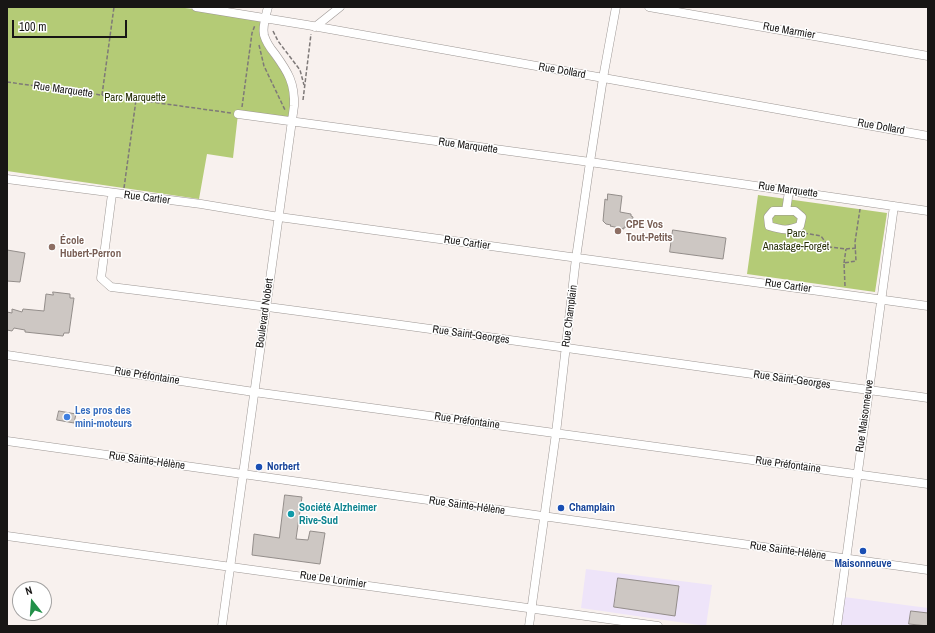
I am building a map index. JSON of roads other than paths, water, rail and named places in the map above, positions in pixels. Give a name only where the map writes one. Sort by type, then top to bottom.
[{"type":"street","name":"Rue Dollard","points":[[196,7],[262,18],[313,30],[603,78],[928,136]]},
{"type":"street","name":"Boulevard Nobert","points":[[222,626],[292,122],[294,93],[291,80],[283,65],[267,44],[263,33],[262,18],[268,7]]},
{"type":"street","points":[[313,30],[340,7]]},
{"type":"street","name":"Rue Champlain","points":[[529,626],[556,434],[576,258],[603,78],[616,7]]},
{"type":"street","name":"Rue Marmier","points":[[649,7],[928,56]]},
{"type":"street","name":"Rue Marquette","points":[[238,114],[590,162],[928,211]]},
{"type":"street","name":"Rue Cartier","points":[[7,179],[112,194],[201,204],[279,217],[928,306]]},
{"type":"street","points":[[786,211],[789,191]]},
{"type":"street","name":"Rue Saint-Georges","points":[[112,194],[101,278],[111,287],[266,306],[566,349],[928,398]]},
{"type":"street","name":"Rue Maisonneuve","points":[[837,626],[894,206]]},
{"type":"street","points":[[773,211],[786,211],[796,211],[802,217],[800,226],[791,230],[780,230],[769,226],[768,217],[773,211]]},
{"type":"street","name":"Rue Préfontaine","points":[[7,355],[254,392],[928,484]]},
{"type":"street","name":"Rue Sainte-Hélène","points":[[7,441],[846,560],[928,570]]},
{"type":"street","name":"Rue De Lorimier","points":[[7,536],[658,626]]},
{"type":"place","name":"CPE Vos Tout-Petits","points":[[618,231]]},
{"type":"place","name":"École Hubert-Perron","points":[[52,247]]},
{"type":"place","name":"Les pros des mini-moteurs","points":[[67,417]]},
{"type":"place","name":"Norbert","points":[[259,467]]},
{"type":"place","name":"Champlain","points":[[561,508]]},
{"type":"place","name":"Société Alzheimer Rive-Sud","points":[[291,514]]},
{"type":"place","name":"Maisonneuve","points":[[863,551]]},
{"type":"park label","name":"Parc Marquette","points":[[135,98]]},
{"type":"park label","name":"Parc Anastage-Forget","points":[[796,240]]}]
